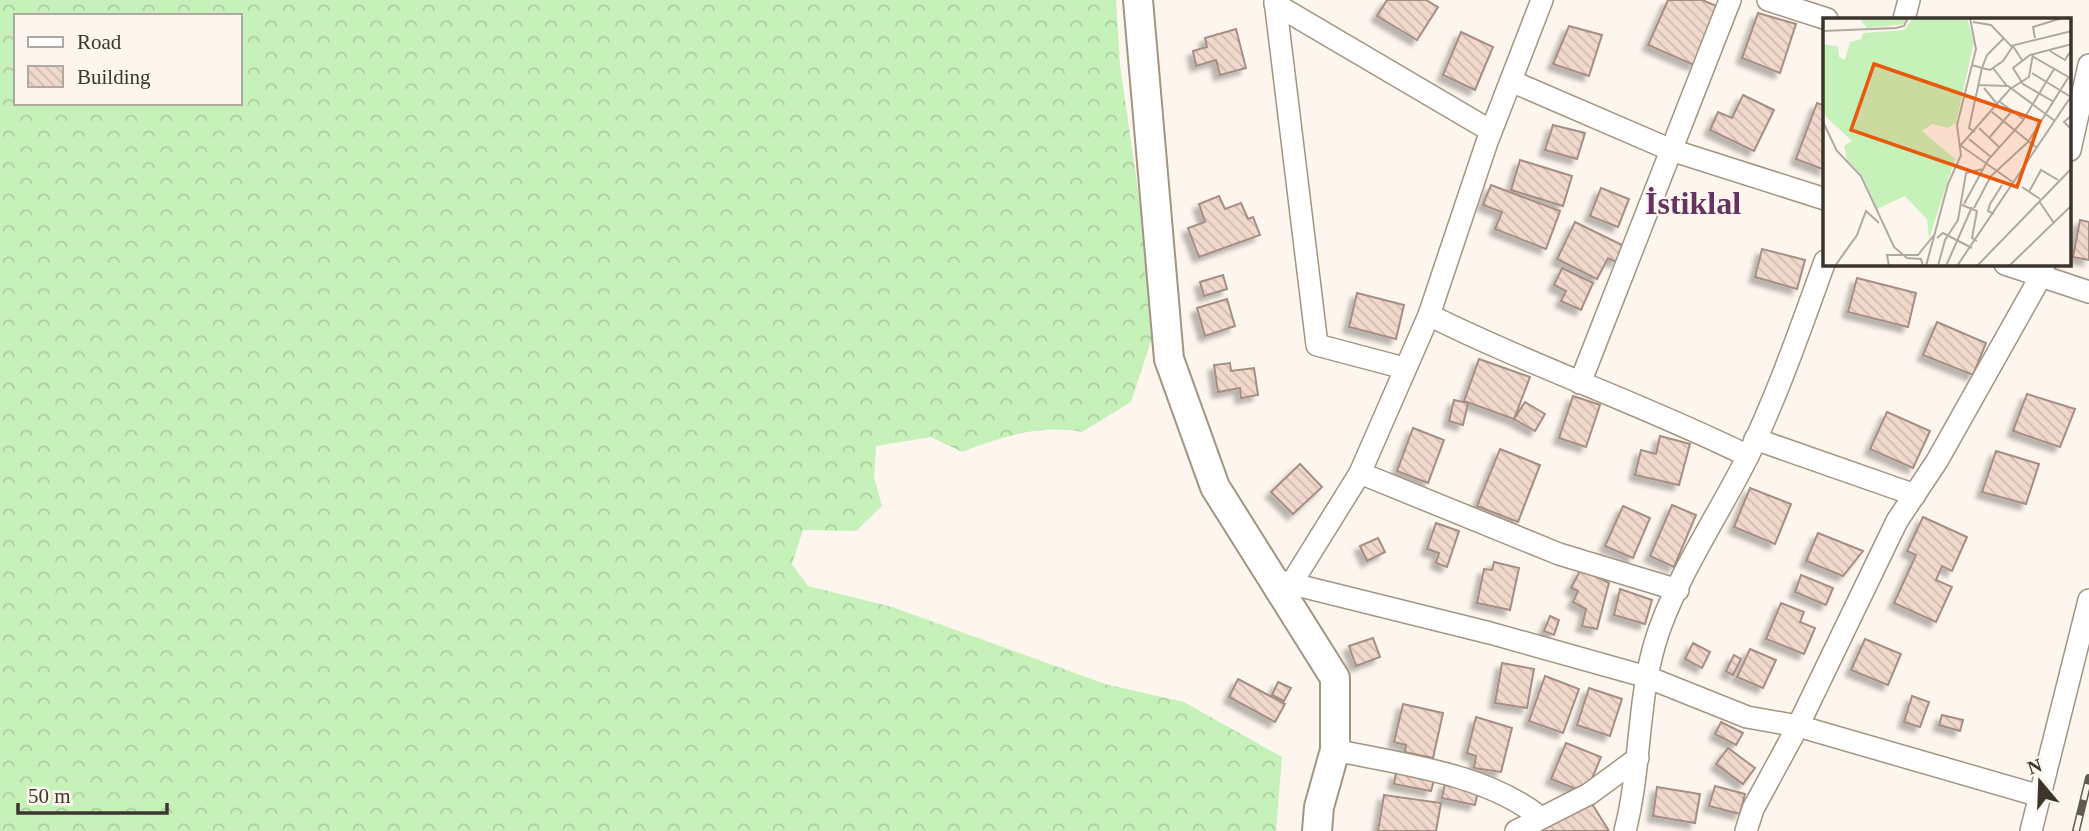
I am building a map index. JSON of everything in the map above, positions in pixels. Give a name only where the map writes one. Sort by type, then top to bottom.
[{"type":"street","points":[[1138,0],[1169,359],[1215,487],[1281,582],[1335,678],[1335,750],[1319,807],[1317,831]]},
{"type":"street","points":[[1281,582],[1360,473],[1429,315],[1491,131],[1542,0]]},
{"type":"street","points":[[1580,383],[1730,0]]},
{"type":"street","points":[[1768,0],[1824,18]]},
{"type":"street","points":[[1904,18],[1909,0]]},
{"type":"street","points":[[1275,2],[1491,131]]},
{"type":"street","points":[[1275,2],[1317,345],[1404,368]]},
{"type":"street","points":[[2072,141],[2089,65]]},
{"type":"street","points":[[1511,81],[1671,150],[1823,198]]},
{"type":"street","points":[[1625,831],[1638,758],[1647,677],[1656,640],[1678,590],[1751,447],[1786,368],[1823,266]]},
{"type":"street","points":[[2017,266],[2042,270],[2089,292]]},
{"type":"street","points":[[1746,831],[1753,809],[1798,726],[1898,521],[2042,270]]},
{"type":"street","points":[[1429,315],[1498,350],[1751,447],[1915,495]]},
{"type":"street","points":[[1360,473],[1559,554],[1678,590]]},
{"type":"street","points":[[1281,582],[1490,633],[1647,677],[1747,718],[1798,726],[2040,796]]},
{"type":"street","points":[[2031,831],[2089,600]]},
{"type":"street","points":[[1335,750],[1455,778],[1516,798],[1540,817]]},
{"type":"street","points":[[1516,831],[1589,794],[1638,758]]},
{"type":"green space","points":[[0,0],[1116,0],[1120,65],[1140,204],[1152,338],[1131,402],[1082,432],[1051,430],[1021,433],[962,452],[931,437],[876,446],[874,477],[882,506],[856,531],[803,530],[792,564],[808,586],[892,607],[1105,684],[1184,702],[1282,757],[1276,831],[0,831]]},
{"type":"building","points":[[1387,0],[1426,0],[1438,7],[1417,40],[1377,16]]},
{"type":"building","points":[[1668,0],[1702,0],[1719,7],[1694,65],[1648,45]]},
{"type":"building","points":[[1758,13],[1796,24],[1780,73],[1742,58]]},
{"type":"building","points":[[1569,26],[1602,35],[1589,76],[1553,64]]},
{"type":"building","points":[[1236,29],[1246,68],[1220,75],[1216,60],[1196,66],[1193,51],[1207,47],[1205,38]]},
{"type":"building","points":[[1461,32],[1493,47],[1475,90],[1443,75]]},
{"type":"building","points":[[1743,95],[1774,110],[1754,151],[1710,130],[1718,112],[1732,118]]},
{"type":"building","points":[[1817,103],[1823,105],[1823,169],[1796,159]]},
{"type":"building","points":[[1553,125],[1585,133],[1577,159],[1545,150]]},
{"type":"building","points":[[1520,160],[1572,176],[1563,206],[1511,190]]},
{"type":"building","points":[[1491,185],[1560,211],[1546,249],[1495,229],[1502,212],[1483,205]]},
{"type":"building","points":[[1601,188],[1629,199],[1618,227],[1590,216]]},
{"type":"building","points":[[1219,196],[1225,209],[1241,203],[1248,219],[1253,217],[1260,235],[1199,257],[1188,228],[1205,222],[1199,204]]},
{"type":"building","points":[[2080,220],[2089,222],[2089,260],[2073,257]]},
{"type":"building","points":[[1575,222],[1624,246],[1616,262],[1608,258],[1597,279],[1557,259]]},
{"type":"building","points":[[1762,249],[1805,260],[1797,289],[1755,277]]},
{"type":"building","points":[[1562,268],[1593,283],[1581,310],[1561,301],[1566,291],[1554,285]]},
{"type":"building","points":[[1223,275],[1227,289],[1204,296],[1200,282]]},
{"type":"building","points":[[1857,278],[1916,293],[1908,327],[1848,312]]},
{"type":"building","points":[[1357,293],[1404,305],[1396,339],[1349,327]]},
{"type":"building","points":[[1227,299],[1235,326],[1205,336],[1197,308]]},
{"type":"building","points":[[1937,322],[1986,343],[1973,375],[1923,355]]},
{"type":"building","points":[[1479,359],[1530,377],[1514,419],[1464,401]]},
{"type":"building","points":[[1230,363],[1231,371],[1254,368],[1258,395],[1241,398],[1240,388],[1218,392],[1214,365]]},
{"type":"building","points":[[2027,394],[2075,409],[2060,447],[2013,431]]},
{"type":"building","points":[[1573,396],[1600,405],[1586,447],[1559,438]]},
{"type":"building","points":[[1454,400],[1468,403],[1463,425],[1449,421]]},
{"type":"building","points":[[1525,402],[1545,414],[1535,431],[1514,419]]},
{"type":"building","points":[[1887,412],[1930,431],[1913,468],[1870,449]]},
{"type":"building","points":[[1413,428],[1444,440],[1428,483],[1397,471]]},
{"type":"building","points":[[1660,436],[1690,444],[1679,485],[1635,475],[1641,450],[1656,454]]},
{"type":"building","points":[[1500,449],[1540,465],[1518,522],[1477,506]]},
{"type":"building","points":[[1996,451],[2039,464],[2026,504],[1982,492]]},
{"type":"building","points":[[1300,464],[1322,487],[1293,514],[1271,492]]},
{"type":"building","points":[[1750,488],[1791,504],[1775,544],[1734,527]]},
{"type":"building","points":[[1672,505],[1696,515],[1674,567],[1650,556]]},
{"type":"building","points":[[1623,506],[1650,518],[1633,558],[1605,546]]},
{"type":"building","points":[[1923,517],[1967,537],[1952,571],[1942,566],[1936,580],[1952,587],[1936,622],[1894,603],[1916,555],[1907,551]]},
{"type":"building","points":[[1436,523],[1459,531],[1447,567],[1436,563],[1439,553],[1427,549]]},
{"type":"building","points":[[1818,533],[1863,551],[1843,576],[1806,561]]},
{"type":"building","points":[[1378,538],[1385,552],[1367,561],[1360,546]]},
{"type":"building","points":[[1494,562],[1519,568],[1510,610],[1477,603],[1484,569],[1492,570]]},
{"type":"building","points":[[1581,569],[1609,583],[1597,629],[1582,626],[1586,609],[1573,602],[1578,591],[1571,588]]},
{"type":"building","points":[[1801,575],[1833,588],[1826,605],[1795,592]]},
{"type":"building","points":[[1620,589],[1652,600],[1645,624],[1614,615]]},
{"type":"building","points":[[1781,603],[1804,612],[1800,622],[1815,628],[1804,654],[1766,639]]},
{"type":"building","points":[[1550,616],[1559,620],[1554,635],[1544,631]]},
{"type":"building","points":[[1373,638],[1380,657],[1356,666],[1349,646]]},
{"type":"building","points":[[1865,639],[1901,654],[1888,685],[1851,670]]},
{"type":"building","points":[[1693,643],[1710,652],[1702,668],[1685,659]]},
{"type":"building","points":[[1750,649],[1776,660],[1763,688],[1737,677]]},
{"type":"building","points":[[1734,655],[1741,659],[1733,675],[1726,671]]},
{"type":"building","points":[[1502,663],[1534,669],[1527,708],[1495,703]]},
{"type":"building","points":[[1545,676],[1579,689],[1563,733],[1529,721]]},
{"type":"building","points":[[1238,679],[1285,704],[1275,722],[1229,697]]},
{"type":"building","points":[[1278,682],[1291,688],[1284,701],[1272,695]]},
{"type":"building","points":[[1589,688],[1622,699],[1610,736],[1577,725]]},
{"type":"building","points":[[1912,696],[1929,702],[1920,727],[1904,722]]},
{"type":"building","points":[[1403,704],[1443,713],[1433,758],[1405,752],[1406,745],[1394,742]]},
{"type":"building","points":[[1942,715],[1963,720],[1960,731],[1939,725]]},
{"type":"building","points":[[1476,717],[1512,728],[1501,772],[1474,768],[1476,756],[1467,753]]},
{"type":"building","points":[[1721,722],[1743,733],[1736,745],[1715,734]]},
{"type":"building","points":[[1566,743],[1601,757],[1586,793],[1551,779]]},
{"type":"building","points":[[1728,748],[1755,768],[1743,784],[1716,764]]},
{"type":"building","points":[[1396,773],[1434,780],[1431,791],[1394,784]]},
{"type":"building","points":[[1445,783],[1478,791],[1475,805],[1442,798]]},
{"type":"building","points":[[1715,786],[1745,794],[1740,814],[1709,806]]},
{"type":"building","points":[[1657,787],[1700,794],[1695,823],[1653,816]]},
{"type":"building","points":[[1384,795],[1441,803],[1436,831],[1378,831]]},
{"type":"building","points":[[1589,799],[1609,831],[1539,831]]},
{"type":"railway","points":[[2076,831],[2089,778]]},
{"type":"district","name":"İstiklal","points":[[1693,203]]}]
